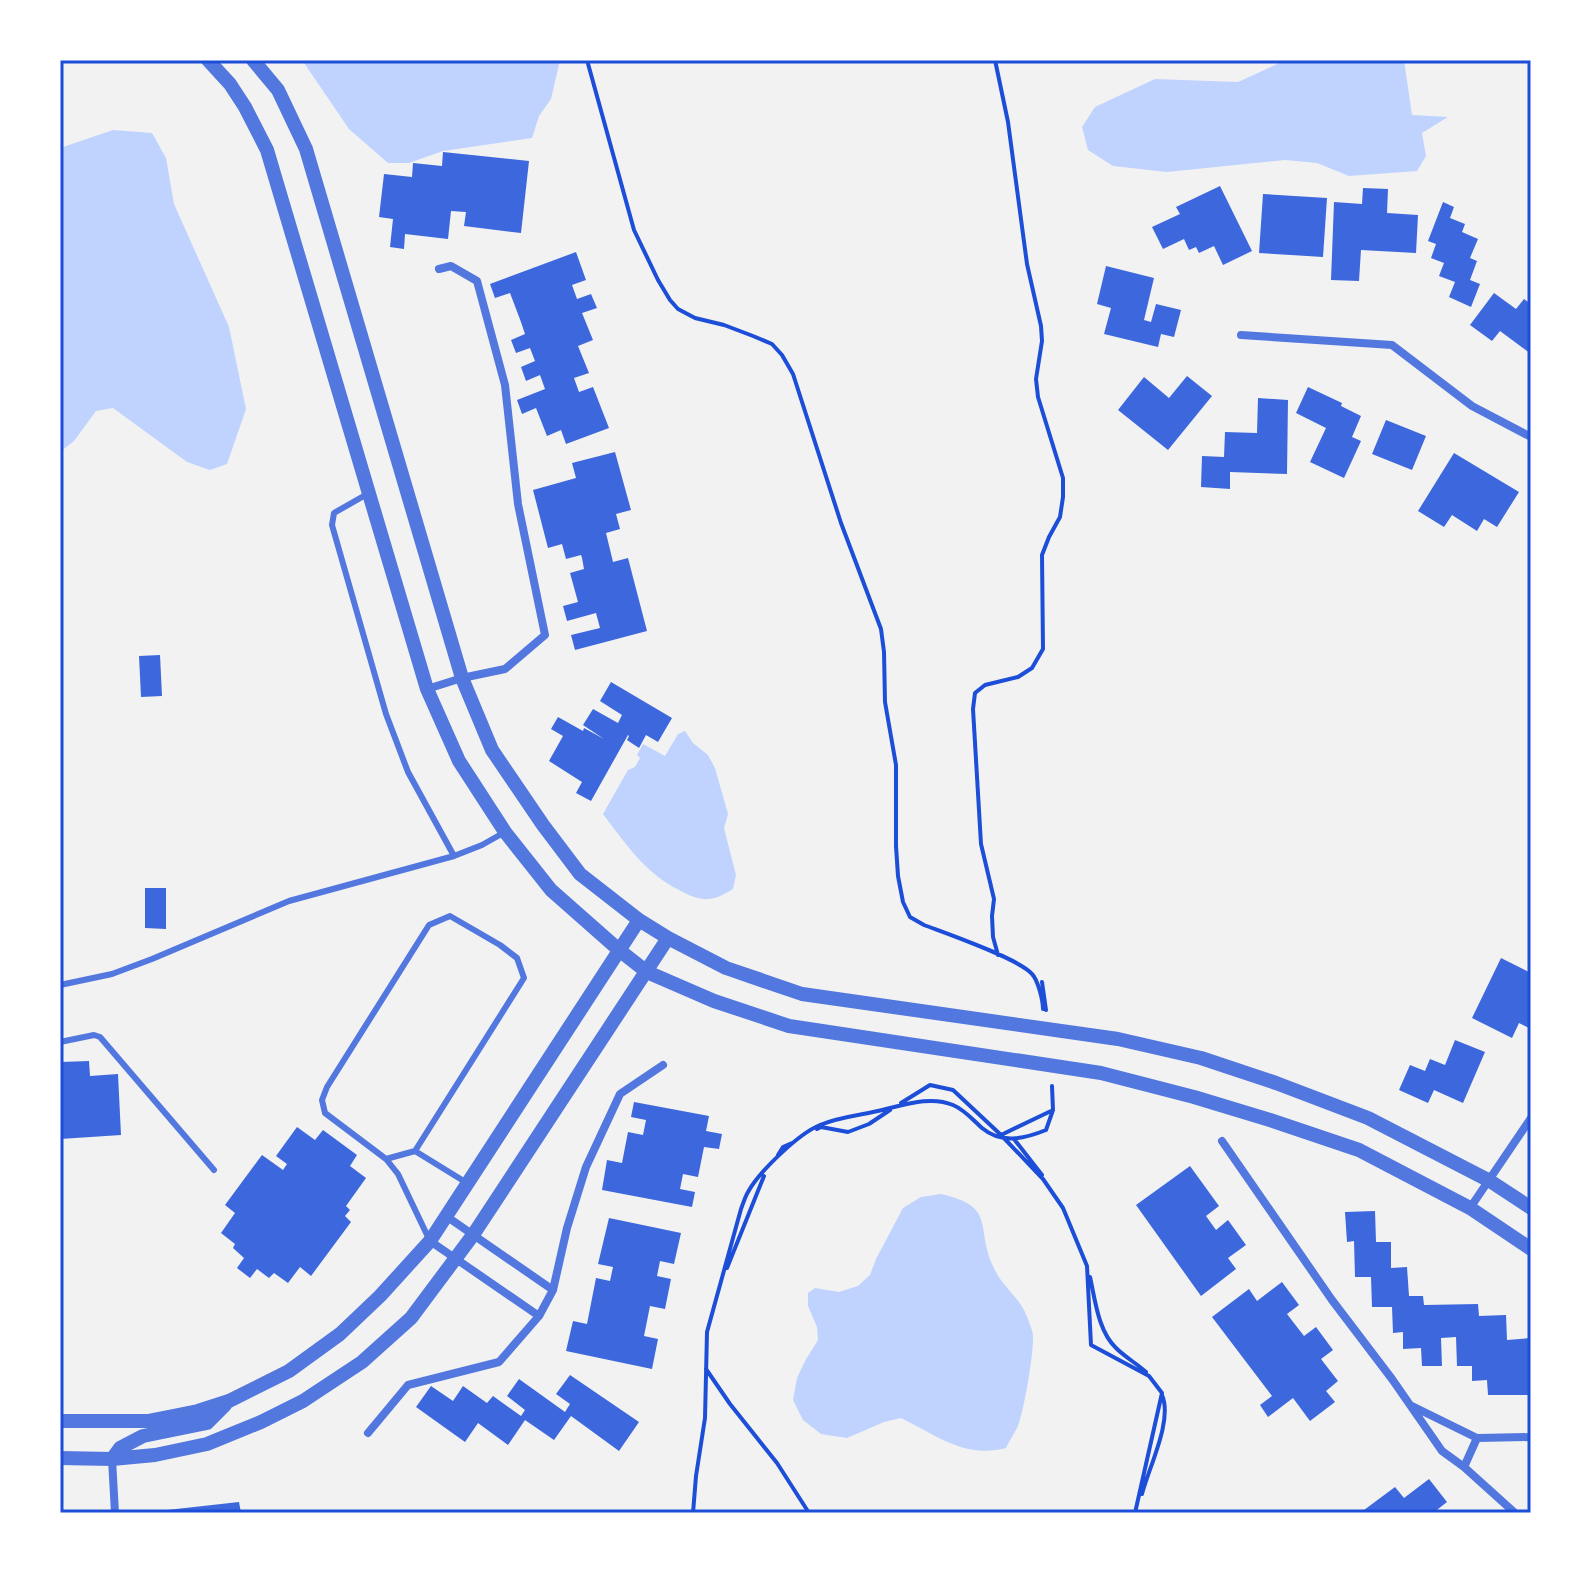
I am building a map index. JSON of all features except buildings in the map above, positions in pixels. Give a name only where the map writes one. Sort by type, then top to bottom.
[{"type":"street","points":[[208,60],[230,84],[267,150],[427,689],[459,761],[505,832],[551,890],[647,972],[714,1001],[789,1026],[1101,1073],[1194,1097],[1359,1150],[1470,1208],[1531,1249]]},
{"type":"street","points":[[253,60],[278,90],[306,149],[462,678],[492,750],[580,874],[639,920],[726,968],[802,994],[1118,1039],[1201,1058],[1368,1118],[1490,1181],[1531,1208]]},
{"type":"street","points":[[427,689],[505,669],[545,635],[518,504],[505,385],[477,281],[451,266],[439,269]]},
{"type":"street","points":[[1241,335],[1392,345],[1472,406],[1531,437]]},
{"type":"street","points":[[60,1421],[148,1421],[198,1411],[229,1401],[289,1371],[340,1334],[430,1241],[639,920]]},
{"type":"street","points":[[60,1458],[112,1459],[155,1455],[207,1444],[303,1401],[362,1362],[411,1318],[473,1235],[668,938]]},
{"type":"street","points":[[368,1433],[408,1385],[499,1362],[539,1316],[553,1290],[567,1228],[586,1167],[620,1094],[663,1065]]},
{"type":"street","points":[[1470,1208],[1531,1118]]},
{"type":"street","points":[[1222,1141],[1442,1451],[1515,1513]]},
{"type":"street","points":[[446,1216],[553,1290]]},
{"type":"street","points":[[430,1241],[539,1316]]},
{"type":"street","points":[[115,1513],[112,1459],[120,1448],[143,1436],[207,1423],[229,1401]]},
{"type":"street","points":[[1411,1406],[1477,1438],[1531,1437]]},
{"type":"street","points":[[1464,1467],[1477,1438]]},
{"type":"lane","points":[[369,493],[338,510],[332,518],[332,525],[386,714],[408,772],[454,856]]},
{"type":"lane","points":[[60,985],[112,974],[289,901],[454,856],[505,832]]},
{"type":"lane","points":[[386,1159],[415,1151],[524,978],[517,958],[450,916],[429,925],[327,1087],[322,1100],[325,1113],[386,1159],[398,1174],[430,1241]]},
{"type":"lane","points":[[60,1042],[94,1035],[100,1037],[214,1170]]},
{"type":"lane","points":[[415,1151],[467,1183]]},
{"type":"path","points":[[587,60],[634,230],[670,300],[678,309],[695,318],[739,330],[772,344],[793,374],[841,523],[881,629],[885,702],[896,765],[898,876],[903,902],[910,917],[1014,961],[1032,974],[1045,1010],[1042,982]]},
{"type":"path","points":[[995,60],[1011,137],[1027,264],[1041,326],[1042,341],[1036,379],[1038,397],[1063,478],[1060,517],[1042,555],[1043,649],[1032,668],[1018,677],[985,685],[975,693],[973,709],[981,844],[994,899],[993,937],[998,955]]},
{"type":"path","points":[[809,1513],[777,1463],[706,1371],[705,1347],[716,1296],[761,1181],[783,1147],[821,1127],[848,1132],[869,1124],[930,1085],[953,1090],[1043,1179],[1063,1208],[1087,1266],[1091,1345],[1149,1376],[1162,1393],[1136,1513]]},
{"type":"path","points":[[693,1513],[697,1462],[705,1418],[707,1332],[748,1191],[779,1156],[805,1133],[820,1125],[909,1103],[929,1101],[953,1104],[996,1137],[1014,1139],[1032,1136],[1046,1130],[1053,1110],[1054,1085],[1051,1112],[1001,1135]]},
{"type":"path","points":[[1014,1139],[1039,1171],[1082,1251],[1110,1342],[1144,1370],[1158,1385],[1165,1400],[1163,1431],[1136,1513]]},
{"type":"water","points":[[302,60],[560,60],[551,99],[539,116],[532,138],[443,151],[409,163],[388,163],[349,129]]},
{"type":"water","points":[[1286,60],[1404,60],[1412,115],[1448,117],[1422,133],[1426,156],[1417,171],[1349,176],[1317,163],[1285,160],[1167,172],[1113,166],[1088,150],[1082,127],[1095,107],[1155,79],[1238,82]]},
{"type":"water","points":[[113,130],[152,133],[166,158],[174,204],[229,327],[246,409],[227,464],[210,470],[187,462],[113,408],[96,411],[74,441],[60,452],[60,148]]},
{"type":"water","points":[[685,731],[693,743],[708,755],[715,768],[728,814],[724,828],[736,875],[733,889],[709,899],[686,894],[656,875],[636,856],[603,814],[628,770],[635,767],[643,744],[665,756],[678,734]]},
{"type":"water","points":[[941,1194],[959,1199],[977,1212],[993,1266],[1024,1310],[1031,1328],[1030,1367],[1018,1426],[1006,1448],[991,1451],[951,1444],[901,1418],[847,1438],[821,1434],[803,1420],[793,1400],[797,1378],[818,1340],[817,1327],[808,1306],[808,1293],[815,1288],[839,1292],[858,1286],[870,1275],[903,1208],[921,1197]]}]
